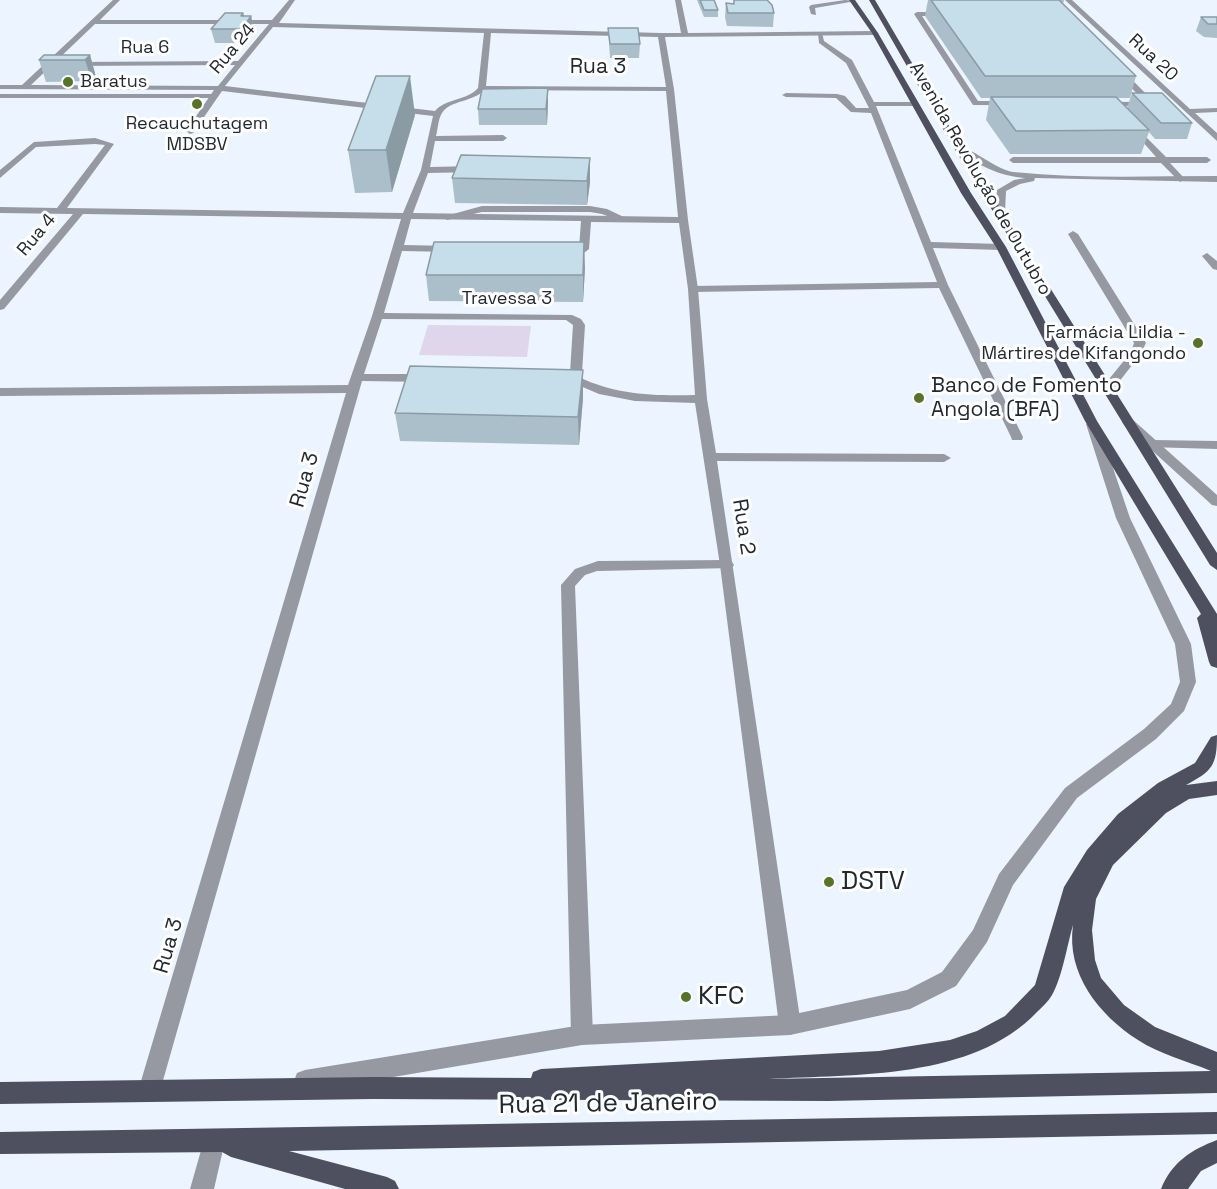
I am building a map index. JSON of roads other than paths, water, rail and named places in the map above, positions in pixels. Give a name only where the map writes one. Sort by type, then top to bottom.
[{"type":"main road","name":"Avenida Revolução de Outubro","points":[[872,0],[958,148],[1217,565]]},
{"type":"main road","name":"Avenida Revolução de Outubro","points":[[853,1],[875,33],[966,193],[1001,247],[1091,421],[1217,627]]},
{"type":"main road","points":[[1200,537],[1217,554]]},
{"type":"main road","points":[[1197,592],[1217,662]]},
{"type":"main road","points":[[374,1088],[879,1062],[950,1051],[983,1039],[1012,1023],[1044,990],[1074,887],[1101,847],[1124,819],[1164,788],[1201,768],[1217,742]]},
{"type":"main road","points":[[1217,788],[1185,792],[1160,808],[1106,860],[1086,898],[1082,930],[1085,960],[1093,984],[1117,1012],[1147,1034],[1217,1063]]},
{"type":"main road","name":"Rua 21 de Janeiro","points":[[0,1093],[374,1088],[828,1090],[1217,1082]]},
{"type":"main road","name":"Rua 21 de Janeiro","points":[[0,1143],[213,1141],[835,1127],[1217,1123]]},
{"type":"main road","points":[[213,1141],[387,1189]]},
{"type":"main road","points":[[1173,1189],[1193,1163],[1217,1151]]},
{"type":"street","points":[[24,87],[117,0]]},
{"type":"street","name":"Rua 24","points":[[190,131],[217,92],[292,0]]},
{"type":"street","points":[[678,0],[685,35]]},
{"type":"street","name":"Rua 20","points":[[1068,0],[1217,138]]},
{"type":"street","points":[[814,14],[813,6],[853,1]]},
{"type":"street","points":[[995,7],[1001,14]]},
{"type":"street","points":[[917,14],[1001,14],[1064,14],[1152,104],[976,103],[917,14]]},
{"type":"street","points":[[95,22],[274,23],[488,32],[661,35],[875,33]]},
{"type":"street","points":[[482,88],[488,32]]},
{"type":"street","points":[[820,34],[821,42],[849,62],[873,107],[943,285],[1017,437]]},
{"type":"street","name":"Rua 2","points":[[661,35],[670,89],[683,220],[693,289],[701,399],[728,565],[790,1025]]},
{"type":"street","points":[[115,71],[122,63]]},
{"type":"street","name":"Rua 6","points":[[50,64],[240,63]]},
{"type":"street","points":[[100,88],[107,80]]},
{"type":"street","points":[[0,87],[217,92],[436,114]]},
{"type":"street","name":"Rua 3","points":[[149,1091],[355,383],[378,316],[407,216],[425,170],[436,114],[443,107],[476,95],[482,88],[670,89]]},
{"type":"street","points":[[0,96],[217,92]]},
{"type":"street","points":[[786,94],[837,96],[854,110],[915,104]]},
{"type":"street","points":[[1113,104],[1120,112]]},
{"type":"street","points":[[1189,111],[1217,110]]},
{"type":"street","points":[[1128,120],[1180,179]]},
{"type":"street","points":[[431,139],[503,138]]},
{"type":"street","points":[[0,175],[34,145],[95,141],[110,144],[59,212]]},
{"type":"street","points":[[958,148],[997,171],[1027,176],[1217,179]]},
{"type":"street","points":[[1013,160],[1207,160]]},
{"type":"street","points":[[425,170],[482,169]]},
{"type":"street","points":[[1000,213],[1001,193],[1008,186],[1028,180],[1074,178]]},
{"type":"street","points":[[447,217],[482,209],[590,209],[604,211],[623,219]]},
{"type":"street","points":[[0,210],[79,213],[683,220]]},
{"type":"street","name":"Rua 4","points":[[0,307],[79,213]]},
{"type":"street","points":[[556,252],[583,250],[586,219]]},
{"type":"street","points":[[1074,234],[1140,343],[1136,353],[1107,389]]},
{"type":"street","points":[[928,245],[1001,247]]},
{"type":"street","points":[[397,248],[465,249]]},
{"type":"street","points":[[1207,255],[1217,267]]},
{"type":"street","points":[[693,289],[943,285]]},
{"type":"street","name":"Travessa 3","points":[[378,316],[568,317],[577,321],[579,325],[576,373],[572,378]]},
{"type":"street","points":[[1,393],[355,383],[437,378]]},
{"type":"street","points":[[552,380],[572,378],[589,388],[616,396],[644,399],[701,399]]},
{"type":"street","points":[[1125,419],[1217,502]]},
{"type":"street","points":[[242,1091],[582,1035],[790,1025],[910,999],[949,979],[980,936],[1006,880],[1071,793],[1150,734],[1178,707],[1188,682],[1183,644],[1120,509],[1091,421]]},
{"type":"street","points":[[1153,444],[1217,445]]},
{"type":"street","points":[[711,457],[944,458]]},
{"type":"street","points":[[582,1035],[568,585],[580,572],[597,566],[728,565]]},
{"type":"street","points":[[202,1189],[213,1141]]},
{"type":"place","name":"Baratus","points":[[68,82]]},
{"type":"place","name":"Recauchutagem MDSBV","points":[[197,104]]},
{"type":"place","name":"Farmácia Lildia - Mártires de Kifangondo","points":[[1198,343]]},
{"type":"place","name":"Banco de Fomento Angola (BFA)","points":[[919,398]]},
{"type":"place","name":"DSTV","points":[[829,882]]},
{"type":"place","name":"KFC","points":[[686,997]]}]
